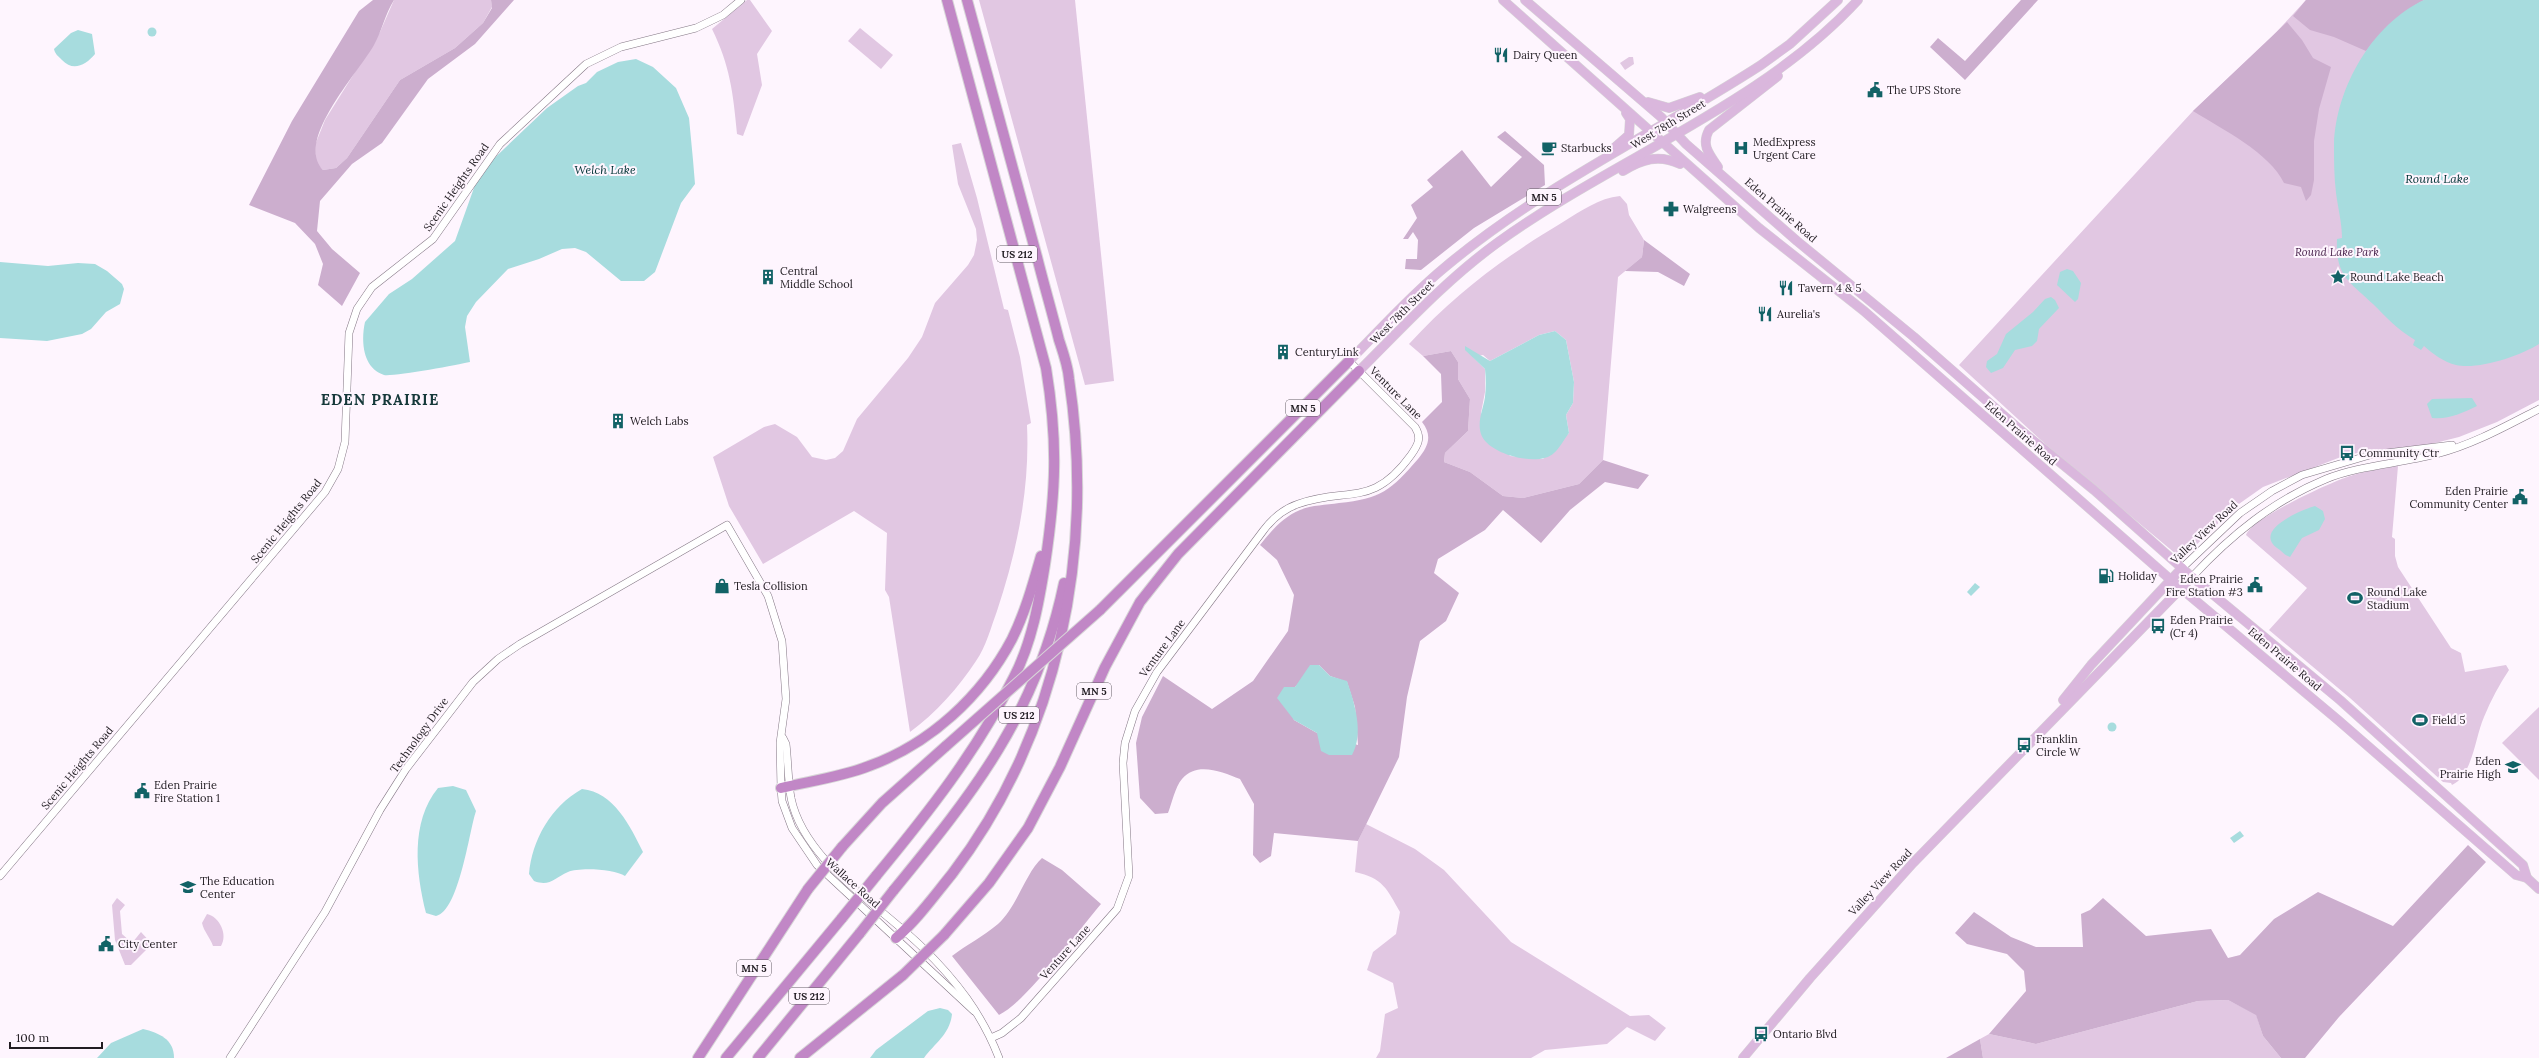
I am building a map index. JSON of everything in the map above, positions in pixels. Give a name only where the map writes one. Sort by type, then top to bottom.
[{"type":"highway","name":"US 212","points":[[726,1058],[926,815],[962,768],[1015,676],[1040,600],[1053,514],[1056,452],[1053,413],[1046,368],[947,0]]},
{"type":"highway","name":"US 212","points":[[758,1058],[973,792],[1011,732],[1031,690],[1053,629],[1070,558],[1076,506],[1077,461],[1069,377],[967,0]]},
{"type":"highway","name":"MN 5","points":[[697,1058],[808,889],[842,847],[882,803],[1100,610],[1349,361]]},
{"type":"highway","name":"MN 5","points":[[800,1058],[903,975],[944,935],[989,883],[1031,822],[1060,767],[1105,667],[1140,602],[1178,554],[1359,371]]},
{"type":"highway","points":[[900,935],[941,887],[986,825],[1019,764],[1034,730],[1052,671],[1071,587],[1076,506]]},
{"type":"highway","points":[[786,787],[849,772],[894,756],[935,730],[969,699],[991,672],[1011,640],[1024,612],[1053,514]]},
{"type":"main road","name":"Eden Prairie Road","points":[[1503,0],[1620,103],[1660,142],[1759,228],[1870,316],[2181,589],[2338,720],[2516,875],[2527,878],[2539,889]]},
{"type":"main road","name":"Eden Prairie Road","points":[[1525,0],[1634,94],[1731,183],[1908,332],[2028,437],[2094,490],[2192,577],[2340,700],[2523,865],[2527,878]]},
{"type":"main road","points":[[1634,94],[1661,108],[1669,108],[1688,103],[1746,69],[1838,0]]},
{"type":"main road","name":"West 78th Street","points":[[1349,361],[1443,268],[1529,206],[1761,65],[1790,44],[1838,0]]},
{"type":"main road","name":"West 78th Street","points":[[1359,371],[1452,279],[1497,243],[1530,221],[1747,91],[1829,27],[1858,0]]},
{"type":"main road","points":[[1731,183],[1707,152],[1705,137],[1709,130],[1792,65],[1829,27]]},
{"type":"main road","points":[[1578,176],[1629,135],[1630,119],[1620,103]]},
{"type":"main road","points":[[1530,221],[1575,200],[1644,160],[1657,158],[1670,159],[1692,170]]},
{"type":"main road","name":"Valley View Road","points":[[2042,728],[2091,665],[2182,568]]},
{"type":"main road","name":"Valley View Road","points":[[1743,1058],[1854,927],[2042,728],[2192,577]]},
{"type":"street","name":"Scenic Heights Road","points":[[0,876],[325,492],[338,469],[345,442],[349,333],[357,309],[372,287],[433,239],[494,152],[514,130],[586,64],[621,47],[696,28],[722,14],[741,0]]},
{"type":"street","name":"Venture Lane","points":[[990,1038],[1002,1033],[1021,1018],[1109,919],[1123,898],[1129,876],[1122,776],[1125,743],[1135,710],[1157,672],[1269,523],[1279,514],[1307,501],[1349,496],[1370,490],[1390,478],[1416,447],[1419,439],[1415,427],[1349,361]]},
{"type":"street","name":"Valley View Road","points":[[2192,577],[2250,522],[2274,504],[2302,489],[2338,475],[2431,456],[2465,443],[2539,409]]},
{"type":"street","name":"Valley View Road","points":[[2182,568],[2240,513],[2272,491],[2302,475],[2370,455],[2465,443]]},
{"type":"street","name":"Wallace Road","points":[[727,525],[768,596],[782,641],[786,679],[783,738],[780,743],[786,787],[792,798],[799,818],[823,857],[842,878],[974,1011]]},
{"type":"street","name":"Technology Drive","points":[[230,1058],[325,912],[389,795],[451,708],[473,682],[498,659],[520,644],[727,525]]},
{"type":"street","name":"Wallace Road","points":[[783,738],[786,744],[786,787],[782,801],[792,828],[817,865],[952,978],[968,998],[999,1058]]},
{"type":"green space","points":[[394,0],[491,0],[492,7],[483,23],[455,48],[400,80],[347,158],[336,168],[323,170],[316,163],[315,145],[325,120],[380,32]]},
{"type":"green space","points":[[747,0],[750,0],[772,31],[757,54],[762,85],[743,136],[737,134],[734,105],[727,67],[712,29]]},
{"type":"green space","points":[[979,0],[1075,0],[1114,381],[1085,385]]},
{"type":"green space","name":"Round Lake Park","points":[[2306,0],[2539,0],[2539,400],[2497,422],[2459,437],[2419,447],[2375,450],[2346,455],[2263,487],[2236,506],[2189,552],[2176,554],[2055,453],[1959,365],[2193,111],[2270,39]]},
{"type":"green space","points":[[860,28],[893,55],[881,69],[848,41]]},
{"type":"green space","points":[[1629,57],[1633,57],[1634,64],[1625,70],[1620,63]]},
{"type":"green space","points":[[961,143],[977,198],[1004,309],[1008,310],[1020,357],[1031,423],[1027,425],[1026,473],[1021,520],[1011,566],[985,643],[980,655],[962,681],[928,717],[910,732],[889,597],[885,590],[887,533],[854,511],[763,564],[729,506],[713,457],[764,427],[775,424],[797,437],[812,457],[826,460],[835,458],[843,451],[857,419],[908,358],[922,337],[935,303],[968,265],[974,255],[977,240],[976,229],[958,184],[952,145]]},
{"type":"green space","points":[[1620,196],[1627,204],[1629,215],[1644,240],[1642,257],[1618,277],[1603,460],[1579,484],[1523,498],[1503,496],[1470,472],[1444,462],[1445,453],[1468,431],[1470,399],[1458,379],[1458,362],[1451,351],[1423,356],[1409,344],[1427,325],[1463,292],[1520,249],[1583,209],[1612,197]],"holes":[[[1555,331],[1566,340],[1574,382],[1573,403],[1566,415],[1569,433],[1543,459],[1510,456],[1481,413],[1485,392],[1485,369],[1473,357],[1483,355],[1490,361],[1539,335]]]},
{"type":"green space","points":[[2398,466],[2392,537],[2395,539],[2395,556],[2398,567],[2451,648],[2461,653],[2465,672],[2506,665],[2509,670],[2489,705],[2465,773],[2452,785],[2451,783],[2443,782],[2350,698],[2269,630],[2307,588],[2246,535],[2251,528],[2262,519],[2293,501],[2327,485],[2356,474]]},
{"type":"green space","points":[[2539,707],[2539,780],[2502,743]]},
{"type":"green space","points":[[1366,824],[1415,849],[1444,870],[1511,942],[1630,1016],[1649,1015],[1666,1028],[1655,1041],[1627,1027],[1607,1044],[1545,1050],[1531,1058],[1376,1058],[1380,1051],[1385,1014],[1398,1008],[1393,983],[1367,970],[1373,952],[1396,934],[1400,912],[1387,891],[1378,881],[1364,874],[1355,872],[1358,841]]},
{"type":"green space","points":[[117,898],[125,905],[120,911],[122,934],[132,943],[141,932],[152,944],[131,965],[125,965],[115,940],[112,905]]},
{"type":"green space","points":[[207,914],[216,919],[222,927],[224,937],[221,946],[213,946],[204,929],[202,923]]},
{"type":"green space","points":[[2228,1000],[2256,1014],[2263,1036],[2281,1058],[1983,1058],[1980,1039],[1989,1034],[2036,1044],[2198,1001]]},
{"type":"shaded area","points":[[373,0],[394,0],[374,45],[332,107],[322,125],[317,142],[316,157],[323,170],[336,168],[347,158],[400,80],[455,48],[483,23],[492,8],[491,0],[514,0],[475,44],[428,79],[382,143],[352,164],[320,201],[317,231],[332,249],[360,273],[342,306],[318,285],[323,264],[315,244],[295,223],[249,205],[292,121],[359,11]]},
{"type":"shaded area","points":[[2021,0],[2038,0],[1965,80],[1930,47],[1938,38],[1965,61]]},
{"type":"shaded area","points":[[2306,0],[2424,0],[2407,10],[2392,22],[2366,51],[2334,37],[2310,30],[2293,16]]},
{"type":"shaded area","points":[[2287,22],[2302,40],[2313,58],[2331,67],[2319,109],[2314,141],[2314,180],[2311,195],[2306,201],[2301,187],[2284,183],[2277,172],[2257,152],[2244,142],[2193,111]]},
{"type":"shaded area","points":[[1505,131],[1544,165],[1545,185],[1474,228],[1421,270],[1405,269],[1406,259],[1417,259],[1418,240],[1413,232],[1408,239],[1403,239],[1417,218],[1411,205],[1433,187],[1427,180],[1462,150],[1491,187],[1522,157],[1497,137]]},
{"type":"shaded area","points":[[1644,240],[1690,274],[1684,286],[1658,272],[1625,271],[1642,257]]},
{"type":"shaded area","points":[[1451,351],[1458,362],[1458,379],[1470,399],[1468,431],[1445,453],[1444,462],[1470,472],[1503,496],[1523,498],[1579,484],[1603,460],[1649,475],[1638,489],[1605,482],[1570,510],[1541,543],[1503,510],[1485,530],[1438,559],[1434,573],[1459,593],[1446,621],[1420,641],[1407,697],[1399,757],[1358,841],[1274,833],[1271,856],[1260,863],[1253,855],[1254,804],[1240,779],[1218,771],[1202,769],[1195,770],[1182,779],[1177,786],[1168,813],[1155,814],[1140,798],[1136,743],[1142,717],[1163,676],[1212,709],[1253,681],[1288,631],[1294,595],[1277,560],[1260,545],[1288,516],[1305,508],[1365,499],[1375,495],[1392,485],[1418,459],[1427,446],[1428,441],[1427,432],[1422,422],[1442,402],[1441,374],[1423,356]],"holes":[[[1319,665],[1330,676],[1347,682],[1355,707],[1358,745],[1317,733],[1294,720],[1284,687],[1295,687]]]},
{"type":"shaded area","points":[[2468,845],[2486,862],[2339,1017],[2305,1058],[2281,1058],[2263,1036],[2256,1015],[2228,1000],[2198,1001],[2036,1044],[1989,1034],[2026,991],[2024,971],[2007,954],[1967,944],[1955,933],[1974,912],[2011,937],[2036,947],[2083,947],[2081,914],[2090,910],[2103,898],[2146,936],[2211,929],[2228,958],[2240,955],[2274,919],[2318,892],[2393,926]]},
{"type":"shaded area","points":[[1042,858],[1062,870],[1101,904],[1037,981],[1010,1008],[999,1015],[952,956],[993,928],[1005,917],[1036,864]]},
{"type":"shaded area","points":[[1980,1039],[1983,1058],[1946,1058]]},
{"type":"water","name":"Round Lake","points":[[2424,0],[2539,0],[2539,344],[2531,349],[2499,361],[2476,366],[2452,364],[2431,352],[2424,346],[2421,350],[2413,345],[2415,340],[2392,323],[2351,284],[2341,270],[2337,252],[2337,239],[2342,238],[2341,221],[2335,187],[2334,144],[2336,123],[2342,101],[2360,60],[2373,41],[2388,25],[2405,11]]},
{"type":"water","points":[[150,28],[154,28],[156,32],[154,36],[150,36],[148,34],[148,30]]},
{"type":"water","points":[[78,30],[92,34],[95,54],[84,64],[79,66],[71,66],[66,64],[58,56],[54,49],[71,33]]},
{"type":"water","name":"Welch Lake","points":[[636,59],[653,67],[676,88],[689,118],[693,160],[695,184],[681,203],[655,272],[644,281],[621,281],[586,252],[575,248],[562,249],[539,259],[508,269],[476,302],[467,316],[465,327],[470,362],[389,375],[384,375],[371,366],[367,360],[363,345],[365,322],[389,294],[412,279],[455,241],[475,185],[485,167],[547,108],[578,86],[586,83],[597,72],[618,62]]},
{"type":"water","points":[[0,262],[48,266],[78,263],[95,264],[107,271],[122,284],[124,289],[120,304],[106,312],[91,329],[82,334],[47,341],[0,338]]},
{"type":"water","points":[[2067,269],[2073,271],[2081,283],[2078,299],[2075,302],[2057,285],[2060,272]]},
{"type":"water","points":[[2051,297],[2055,300],[2059,308],[2039,329],[2037,341],[2032,346],[2015,350],[2003,368],[1991,373],[1986,367],[1987,361],[1997,354],[2006,334],[2033,312],[2045,299]]},
{"type":"water","points":[[1555,331],[1566,340],[1574,382],[1573,403],[1566,415],[1569,433],[1556,451],[1547,457],[1526,459],[1503,453],[1493,448],[1485,441],[1481,434],[1480,425],[1486,383],[1485,369],[1465,350],[1465,346],[1490,361],[1539,335]]},
{"type":"water","points":[[2472,398],[2477,406],[2461,413],[2443,418],[2432,418],[2427,404],[2432,399]]},
{"type":"water","points":[[2315,506],[2323,511],[2325,519],[2319,530],[2302,538],[2290,557],[2286,555],[2271,541],[2271,534],[2275,528],[2290,516]]},
{"type":"water","points":[[1975,583],[1980,587],[1971,596],[1967,592]]},
{"type":"water","points":[[1310,665],[1319,665],[1330,676],[1347,681],[1353,699],[1358,728],[1356,747],[1352,755],[1329,755],[1321,751],[1317,733],[1294,720],[1277,698],[1284,687],[1295,687]]},
{"type":"water","points":[[2112,722],[2117,727],[2112,732],[2107,727]]},
{"type":"water","points":[[453,786],[466,790],[476,811],[457,886],[444,911],[436,916],[426,913],[422,898],[418,865],[419,832],[429,801],[438,788]]},
{"type":"water","points":[[582,789],[603,796],[612,803],[626,821],[643,852],[625,876],[605,870],[588,869],[573,870],[552,881],[544,883],[534,881],[529,874],[531,861],[534,849],[545,825],[552,814],[561,805]]},
{"type":"water","points":[[2240,831],[2244,836],[2234,843],[2230,838]]},
{"type":"water","points":[[940,1008],[948,1010],[952,1014],[951,1021],[945,1033],[924,1058],[870,1058],[876,1050],[928,1011]]},
{"type":"water","points":[[143,1029],[164,1038],[171,1046],[174,1058],[97,1058],[111,1043]]},
{"type":"place","name":"Dairy Queen","points":[[1501,55]]},
{"type":"place","name":"The UPS Store","points":[[1875,90]]},
{"type":"place","name":"Starbucks","points":[[1549,148]]},
{"type":"place","name":"MedExpress Urgent Care","points":[[1741,148]]},
{"type":"place","name":"Walgreens","points":[[1671,209]]},
{"type":"place","name":"Central Middle School","points":[[768,277]]},
{"type":"place","name":"Round Lake Beach","points":[[2338,277]]},
{"type":"place","name":"Tavern 4 & 5","points":[[1786,288]]},
{"type":"place","name":"Aurelia's","points":[[1765,314]]},
{"type":"place","name":"CenturyLink","points":[[1283,352]]},
{"type":"place","name":"Welch Labs","points":[[618,421]]},
{"type":"place","name":"Community Ctr","points":[[2347,453]]},
{"type":"place","name":"Eden Prairie Community Center","points":[[2520,497]]},
{"type":"place","name":"Holiday","points":[[2106,576]]},
{"type":"place","name":"Eden Prairie Fire Station #3","points":[[2255,585]]},
{"type":"place","name":"Tesla Collision","points":[[722,586]]},
{"type":"place","name":"Round Lake Stadium","points":[[2355,598]]},
{"type":"place","name":"Eden Prairie (Cr 4)","points":[[2158,626]]},
{"type":"place","name":"Field 5","points":[[2420,720]]},
{"type":"place","name":"Franklin Circle W","points":[[2024,745]]},
{"type":"place","name":"Eden Prairie High","points":[[2513,767]]},
{"type":"place","name":"Eden Prairie Fire Station 1","points":[[142,791]]},
{"type":"place","name":"The Education Center","points":[[188,887]]},
{"type":"place","name":"City Center","points":[[106,944]]},
{"type":"place","name":"Ontario Blvd","points":[[1761,1034]]},
{"type":"district","name":"EDEN PRAIRIE","points":[[380,400]]}]
